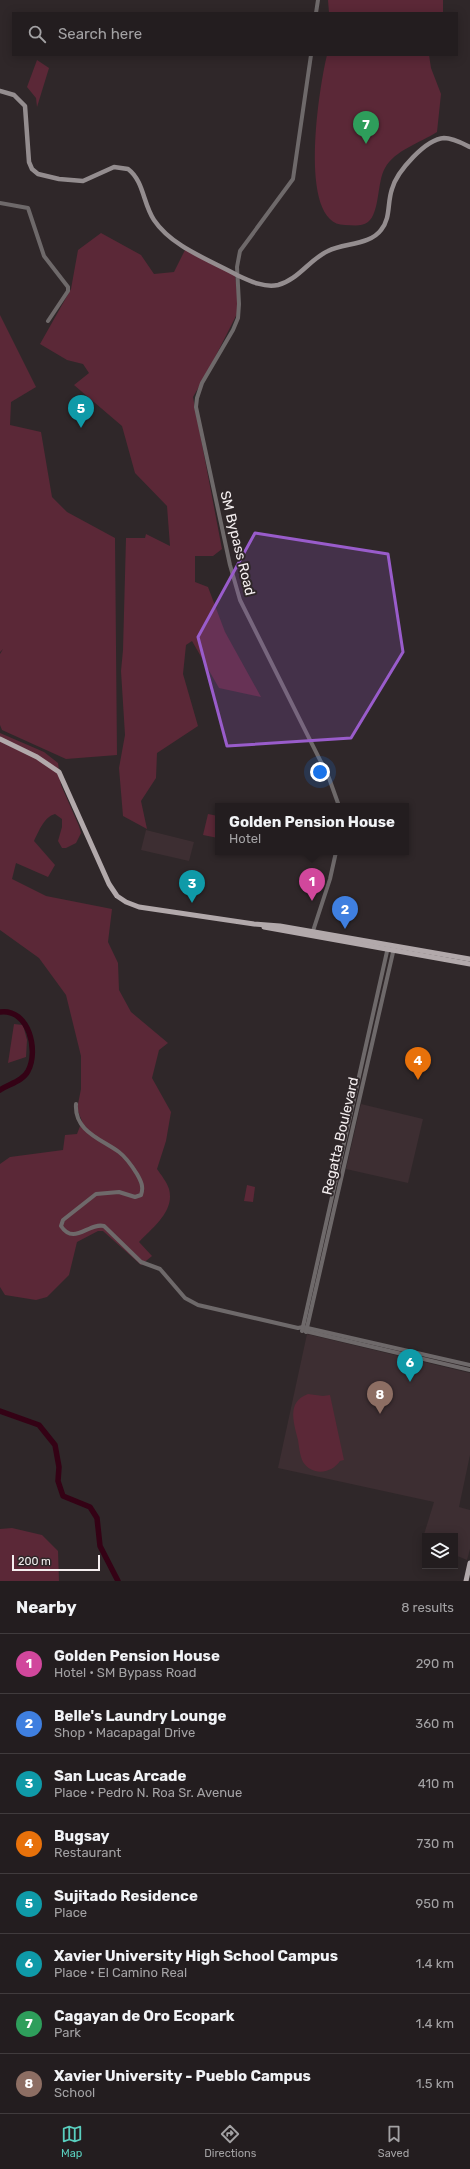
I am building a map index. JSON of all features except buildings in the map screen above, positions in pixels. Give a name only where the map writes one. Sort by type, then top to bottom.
[{"type":"main road","points":[[0,91],[17,96],[25,106],[29,162],[36,173],[59,179],[83,181],[114,167],[128,169],[138,180],[150,214],[162,230],[175,241],[237,275],[263,285],[280,284],[293,277],[325,252],[372,237],[378,233],[385,224],[391,191],[395,182],[427,144],[434,140],[447,138],[470,147]]},
{"type":"main road","points":[[0,739],[42,760],[58,772],[109,884],[122,900],[147,908],[254,924],[280,926],[312,934],[470,964]]},
{"type":"main road","points":[[391,948],[470,959]]},
{"type":"main road","points":[[466,1581],[470,1563]]},
{"type":"street","points":[[316,12],[318,0]]},
{"type":"street","name":"SM Bypass Road","points":[[311,56],[293,179],[243,246],[238,256],[238,318],[233,330],[198,391],[196,407],[230,565],[240,600],[329,778],[338,803]]},
{"type":"street","points":[[0,203],[28,208],[44,256],[68,287],[68,291],[48,321]]},
{"type":"street","points":[[312,934],[330,879],[335,855]]},
{"type":"street","name":"Regatta Boulevard","points":[[303,1329],[391,948]]},
{"type":"street","points":[[76,1104],[76,1115],[81,1124],[99,1140],[119,1152],[126,1159],[139,1178],[143,1191],[141,1195],[135,1197],[119,1192],[96,1194],[67,1216],[61,1224],[63,1229],[71,1234],[75,1234],[98,1226],[104,1226],[141,1262],[160,1269],[191,1303],[470,1370]]},
{"type":"street","points":[[303,1329],[470,1365]]},
{"type":"highlighted area","points":[[255,533],[388,554],[403,652],[351,738],[227,746],[198,637]]},
{"type":"shaded area","points":[[328,0],[443,0],[443,12],[329,12]]},
{"type":"shaded area","points":[[327,56],[429,56],[431,68],[441,94],[437,132],[408,147],[389,162],[382,174],[375,212],[372,218],[365,224],[345,225],[330,219],[321,202],[316,179],[315,150],[320,93]]},
{"type":"shaded area","points":[[37,60],[49,68],[37,107],[36,98],[27,87]]},
{"type":"shaded area","points":[[101,233],[141,255],[154,274],[174,272],[186,248],[235,274],[239,310],[193,397],[222,549],[213,556],[195,556],[195,582],[208,587],[225,632],[261,697],[219,688],[192,641],[186,645],[183,674],[198,726],[157,753],[156,778],[141,801],[147,829],[123,816],[119,768],[125,735],[121,671],[123,650],[126,538],[145,538],[146,534],[170,546],[167,506],[135,473],[122,426],[74,385],[89,373],[83,364],[67,360],[40,344],[71,289],[78,250]]},
{"type":"shaded area","points":[[0,315],[36,387],[11,402],[10,425],[41,432],[52,497],[67,512],[115,538],[117,755],[66,759],[2,730],[0,725],[0,654],[3,649],[0,652]]},
{"type":"shaded area","points":[[0,733],[44,752],[58,763],[61,785],[81,833],[76,843],[66,848],[62,848],[58,841],[62,827],[62,819],[55,814],[48,818],[42,825],[34,841],[55,865],[48,877],[16,863],[12,879],[46,896],[112,909],[108,942],[118,963],[119,990],[131,1012],[168,1043],[159,1050],[152,1078],[171,1112],[166,1141],[157,1169],[168,1186],[170,1197],[169,1204],[162,1218],[139,1242],[152,1256],[141,1265],[103,1231],[98,1231],[77,1242],[69,1275],[47,1297],[36,1300],[5,1295],[0,1287],[0,1164],[10,1157],[63,1150],[65,1135],[77,1134],[82,1121],[77,1109],[81,1089],[81,1056],[66,995],[39,958],[0,930]]},
{"type":"shaded area","points":[[208,814],[215,815],[215,837],[203,835]]},
{"type":"shaded area","points":[[146,830],[194,842],[189,861],[141,850]]},
{"type":"shaded area","points":[[14,1024],[23,1025],[27,1040],[26,1057],[8,1063]]},
{"type":"shaded area","points":[[361,1104],[423,1119],[408,1183],[346,1169]]},
{"type":"shaded area","points":[[247,1185],[255,1187],[253,1202],[244,1201]]},
{"type":"shaded area","points":[[307,1334],[470,1373],[470,1455],[459,1507],[470,1510],[470,1549],[467,1560],[458,1556],[458,1533],[424,1533],[434,1502],[278,1468]]},
{"type":"shaded area","points":[[308,1394],[323,1396],[330,1395],[344,1460],[340,1461],[332,1469],[327,1471],[322,1472],[311,1470],[303,1462],[300,1454],[293,1414],[297,1402]]},
{"type":"shaded area","points":[[12,1528],[42,1535],[58,1551],[59,1581],[0,1581],[0,1529]]},
{"type":"waterway","points":[[0,1012],[10,1013],[18,1017],[25,1024],[32,1042],[31,1063],[28,1071],[19,1080],[0,1090]]},
{"type":"waterway","points":[[0,1411],[39,1425],[55,1445],[59,1467],[58,1481],[63,1496],[90,1507],[97,1518],[100,1546],[118,1581]]},
{"type":"place","name":"Cagayan de Oro Ecopark","points":[[366,144]]},
{"type":"place","name":"Sujitado Residence","points":[[81,428]]},
{"type":"place","name":"Golden Pension House","points":[[312,901]]},
{"type":"place","name":"San Lucas Arcade","points":[[192,903]]},
{"type":"place","name":"Belle's Laundry Lounge","points":[[345,929]]},
{"type":"place","name":"Bugsay","points":[[418,1080]]},
{"type":"place","name":"Xavier University High School Campus","points":[[410,1382]]},
{"type":"place","name":"Xavier University - Pueblo Campus","points":[[380,1414]]}]
